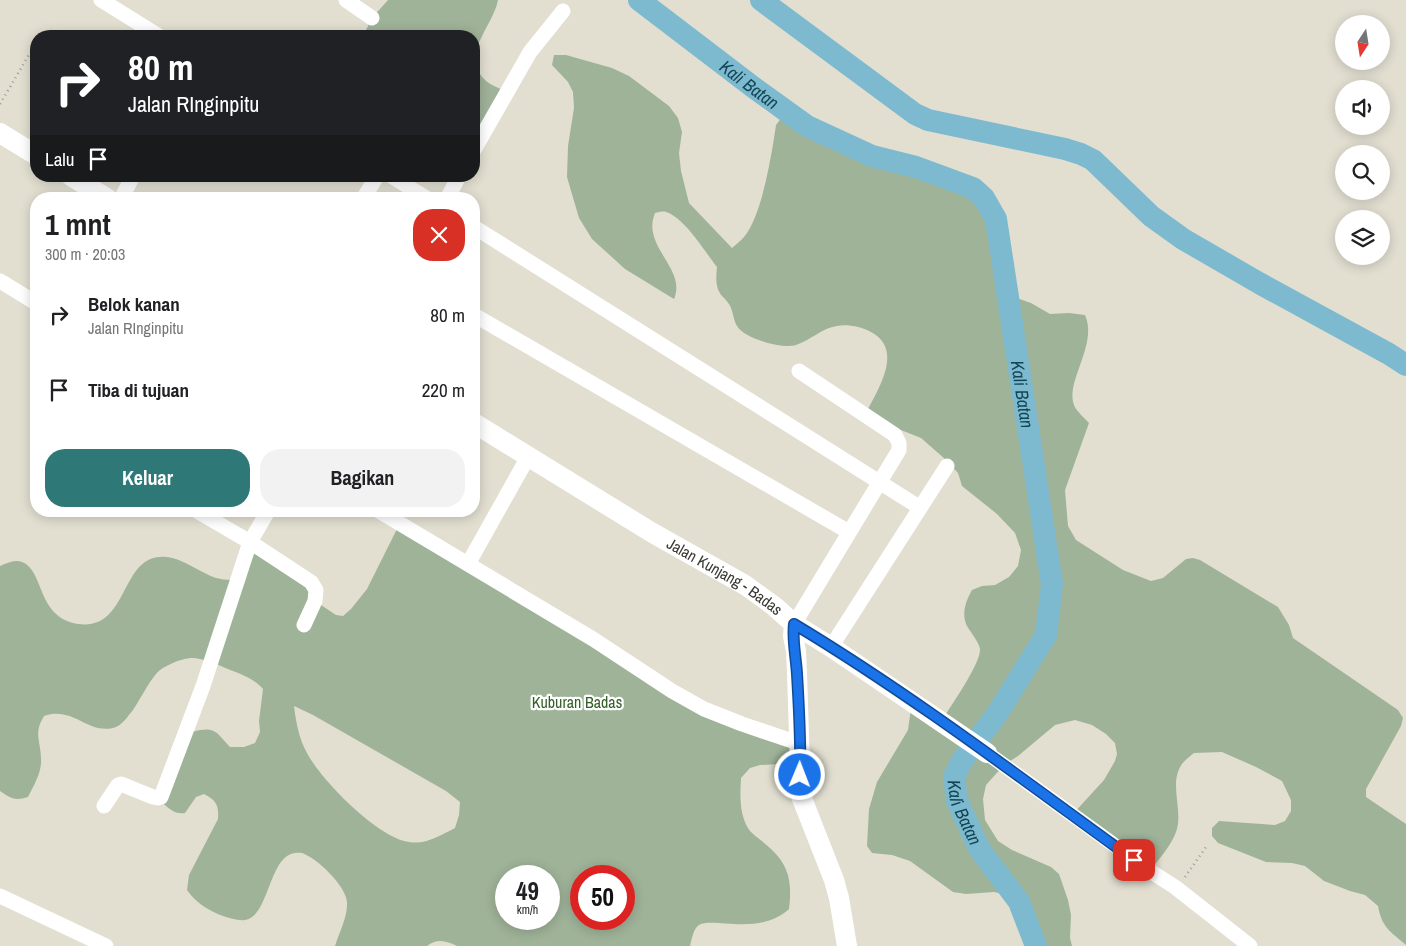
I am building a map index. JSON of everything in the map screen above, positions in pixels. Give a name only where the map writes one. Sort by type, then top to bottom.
[{"type":"main road","points":[[0,133],[30,151]]},
{"type":"main road","points":[[81,182],[97,192]]},
{"type":"main road","name":"Jalan Kunjang - Badas","points":[[480,427],[651,532],[745,585],[774,606],[794,624],[792,636],[796,658],[801,744],[800,785],[802,796],[837,889],[846,946]]},
{"type":"main road","points":[[794,624],[942,721],[987,753]]},
{"type":"street","points":[[100,0],[150,30]]},
{"type":"street","points":[[346,0],[372,18]]},
{"type":"street","points":[[480,140],[530,52],[564,11]]},
{"type":"street","points":[[401,182],[417,192]]},
{"type":"street","points":[[480,231],[919,507]]},
{"type":"street","points":[[0,281],[30,299]]},
{"type":"street","points":[[480,318],[849,532]]},
{"type":"street","points":[[794,624],[899,450],[899,443],[895,434],[798,371]]},
{"type":"street","points":[[468,564],[528,457]]},
{"type":"street","points":[[831,647],[947,466]]},
{"type":"street","points":[[207,517],[250,542],[311,582],[316,590],[315,601],[304,625]]},
{"type":"street","points":[[104,806],[120,784],[154,797],[161,797],[203,686],[250,542],[265,517]]},
{"type":"street","points":[[389,517],[704,709],[801,744]]},
{"type":"street","points":[[987,753],[1175,887],[1250,946]]},
{"type":"street","points":[[0,896],[106,946]]},
{"type":"path","points":[[0,104],[30,53]]},
{"type":"path","points":[[1175,887],[1206,847]]},
{"type":"green space","points":[[388,0],[498,0],[480,41],[480,30],[366,30],[372,18]]},
{"type":"green space","points":[[554,55],[566,55],[612,68],[629,76],[669,106],[678,118],[682,132],[679,153],[681,171],[689,203],[732,248],[744,237],[756,215],[765,184],[776,125],[782,117],[789,113],[807,126],[872,156],[916,167],[973,188],[984,198],[996,219],[1007,291],[1014,297],[1031,303],[1050,314],[1069,313],[1085,315],[1088,327],[1087,340],[1073,389],[1073,400],[1076,409],[1089,423],[1065,490],[1068,526],[1076,540],[1123,570],[1151,581],[1163,578],[1186,559],[1200,560],[1278,607],[1289,625],[1293,638],[1398,710],[1403,718],[1401,726],[1366,789],[1366,797],[1406,824],[1406,945],[1384,924],[1378,906],[1365,895],[1324,881],[1305,866],[1292,863],[1266,862],[1218,843],[1212,836],[1212,828],[1219,821],[1275,825],[1285,821],[1291,811],[1291,800],[1282,781],[1222,752],[1194,753],[1182,764],[1176,780],[1178,824],[1176,832],[1168,847],[1150,871],[1072,815],[1104,780],[1117,754],[1115,743],[1106,734],[1092,725],[1075,720],[1055,725],[1018,756],[1004,765],[986,785],[983,799],[985,820],[998,841],[1012,850],[1051,867],[1059,874],[1071,915],[1070,938],[1072,946],[1036,946],[1019,902],[1014,896],[994,892],[966,894],[953,892],[910,861],[892,855],[872,853],[867,846],[869,809],[877,782],[908,730],[912,701],[942,720],[965,684],[976,664],[980,649],[978,642],[965,622],[964,611],[967,601],[972,590],[982,586],[995,585],[1009,577],[1018,566],[1021,550],[1015,533],[997,514],[962,486],[958,473],[921,438],[901,430],[895,435],[865,415],[881,383],[887,360],[886,349],[881,340],[871,332],[854,326],[837,326],[826,329],[796,345],[782,346],[755,339],[741,331],[735,322],[730,306],[718,290],[717,267],[687,228],[673,215],[666,212],[655,213],[652,225],[658,247],[675,277],[674,299],[625,269],[592,239],[579,218],[567,177],[568,146],[574,108],[573,92],[568,82],[552,65]]},
{"type":"green space","points":[[480,73],[485,80],[506,92],[485,131],[480,128]]},
{"type":"green space","name":"Kuburan Badas","points":[[400,523],[672,691],[801,744],[800,763],[760,765],[750,768],[741,778],[742,812],[746,825],[750,831],[777,855],[786,869],[790,884],[789,909],[773,919],[756,924],[701,924],[694,932],[690,946],[457,946],[442,941],[431,943],[427,946],[335,946],[346,913],[347,902],[342,888],[323,866],[302,853],[292,853],[281,862],[263,902],[252,917],[240,920],[218,914],[198,902],[187,890],[189,875],[218,819],[216,804],[204,794],[196,797],[185,813],[177,813],[158,798],[185,735],[211,730],[219,735],[230,747],[244,747],[255,743],[260,732],[259,721],[263,689],[245,676],[198,659],[190,658],[179,661],[159,671],[127,718],[120,725],[113,728],[95,727],[63,714],[44,716],[38,733],[41,764],[28,797],[14,799],[0,791],[0,566],[11,562],[22,562],[35,575],[48,604],[55,613],[64,620],[78,624],[94,623],[106,617],[115,606],[137,569],[147,561],[167,557],[181,561],[216,578],[231,580],[250,542],[311,582],[315,601],[336,615],[343,616],[367,589]],"holes":[[[294,706],[446,791],[460,802],[455,828],[427,841],[415,843],[396,838],[367,819],[324,778],[307,753],[297,724]]]},
{"type":"waterway","name":"Kali Batan","points":[[639,0],[807,126],[872,156],[916,167],[973,188],[984,198],[996,219],[1052,584],[1046,635],[997,714],[961,762],[954,777],[957,801],[980,850],[1019,902],[1036,946]]},
{"type":"waterway","points":[[761,0],[915,114],[928,120],[1065,149],[1093,160],[1151,216],[1183,239],[1406,365]]},
{"type":"route","points":[[800,775],[801,744],[796,651],[792,636],[794,624],[942,721],[1134,860]]}]
